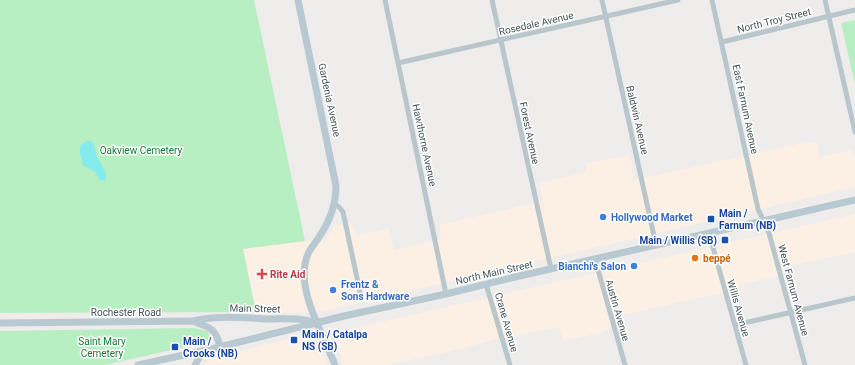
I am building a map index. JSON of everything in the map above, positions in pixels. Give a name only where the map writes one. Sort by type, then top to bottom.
[{"type":"main road","name":"Gardenia Avenue","points":[[298,0],[336,186],[335,204],[320,236],[310,250],[304,267],[304,278],[309,303],[335,365]]},
{"type":"main road","name":"North Main Street","points":[[203,351],[317,323],[855,200]]},
{"type":"main road","name":"Main Street","points":[[192,321],[202,319],[239,318],[302,319],[317,323]]},
{"type":"main road","name":"Rochester Road","points":[[0,323],[192,321],[212,328],[217,335],[220,347]]},
{"type":"main road","points":[[138,365],[203,351]]},
{"type":"main road","points":[[195,365],[203,351]]},
{"type":"street","name":"Hawthorne Avenue","points":[[385,0],[446,294]]},
{"type":"street","name":"Forest Avenue","points":[[492,0],[551,269]]},
{"type":"street","name":"Baldwin Avenue","points":[[602,0],[656,245]]},
{"type":"street","name":"Rosedale Avenue","points":[[398,63],[678,0]]},
{"type":"street","name":"East Farnum Avenue","points":[[712,0],[758,209],[764,220]]},
{"type":"street","points":[[824,0],[829,16],[855,132]]},
{"type":"street","name":"North Troy Street","points":[[722,42],[855,10]]},
{"type":"street","points":[[335,204],[339,206],[343,212],[360,292]]},
{"type":"street","name":"West Farnum Avenue","points":[[764,220],[769,233],[805,365]]},
{"type":"street","name":"Willis Avenue","points":[[709,233],[746,365]]},
{"type":"street","name":"Austin Avenue","points":[[595,259],[625,365]]},
{"type":"street","name":"Crane Avenue","points":[[486,284],[510,365]]},
{"type":"street","points":[[735,325],[855,298]]},
{"type":"shaded area","points":[[817,142],[820,157],[852,150],[855,161],[855,187],[323,311],[296,313],[256,312],[243,249],[305,241],[324,242],[334,226],[352,222],[356,236],[389,228],[394,250],[442,239],[439,225],[543,200],[539,183],[586,172],[585,164],[629,155],[634,180],[798,144]]},
{"type":"shaded area","points":[[855,214],[855,252],[782,268],[784,275],[744,284],[744,289],[618,316],[607,330],[600,333],[563,341],[559,327],[494,340],[448,352],[387,365],[343,365],[334,335],[337,332]]},
{"type":"shaded area","points":[[308,334],[314,334],[328,365],[205,365],[209,359]]},
{"type":"green space","name":"Oakview Cemetery","points":[[0,0],[254,0],[305,241],[243,249],[256,312],[0,313]]},
{"type":"green space","points":[[855,20],[855,84],[841,23]]},
{"type":"green space","name":"Saint Mary Cemetery","points":[[194,328],[208,331],[210,339],[207,342],[105,365],[0,365],[0,331]]},
{"type":"water","points":[[86,141],[91,141],[94,144],[97,156],[106,174],[105,181],[100,180],[94,171],[83,165],[80,154],[80,146]]},
{"type":"place","name":"Hollywood Market","points":[[603,217]]},
{"type":"place","name":"Main / Farnum (NB)","points":[[711,219]]},
{"type":"place","name":"Main / Willis (SB)","points":[[725,240]]},
{"type":"place","name":"beppé","points":[[695,258]]},
{"type":"place","name":"Bianchi's Salon","points":[[634,266]]},
{"type":"place","name":"Rite Aid","points":[[262,274]]},
{"type":"place","name":"Frentz & Sons Hardware","points":[[333,290]]},
{"type":"place","name":"Main / Catalpa NS (SB)","points":[[294,340]]},
{"type":"place","name":"Main / Crooks (NB)","points":[[175,347]]}]
